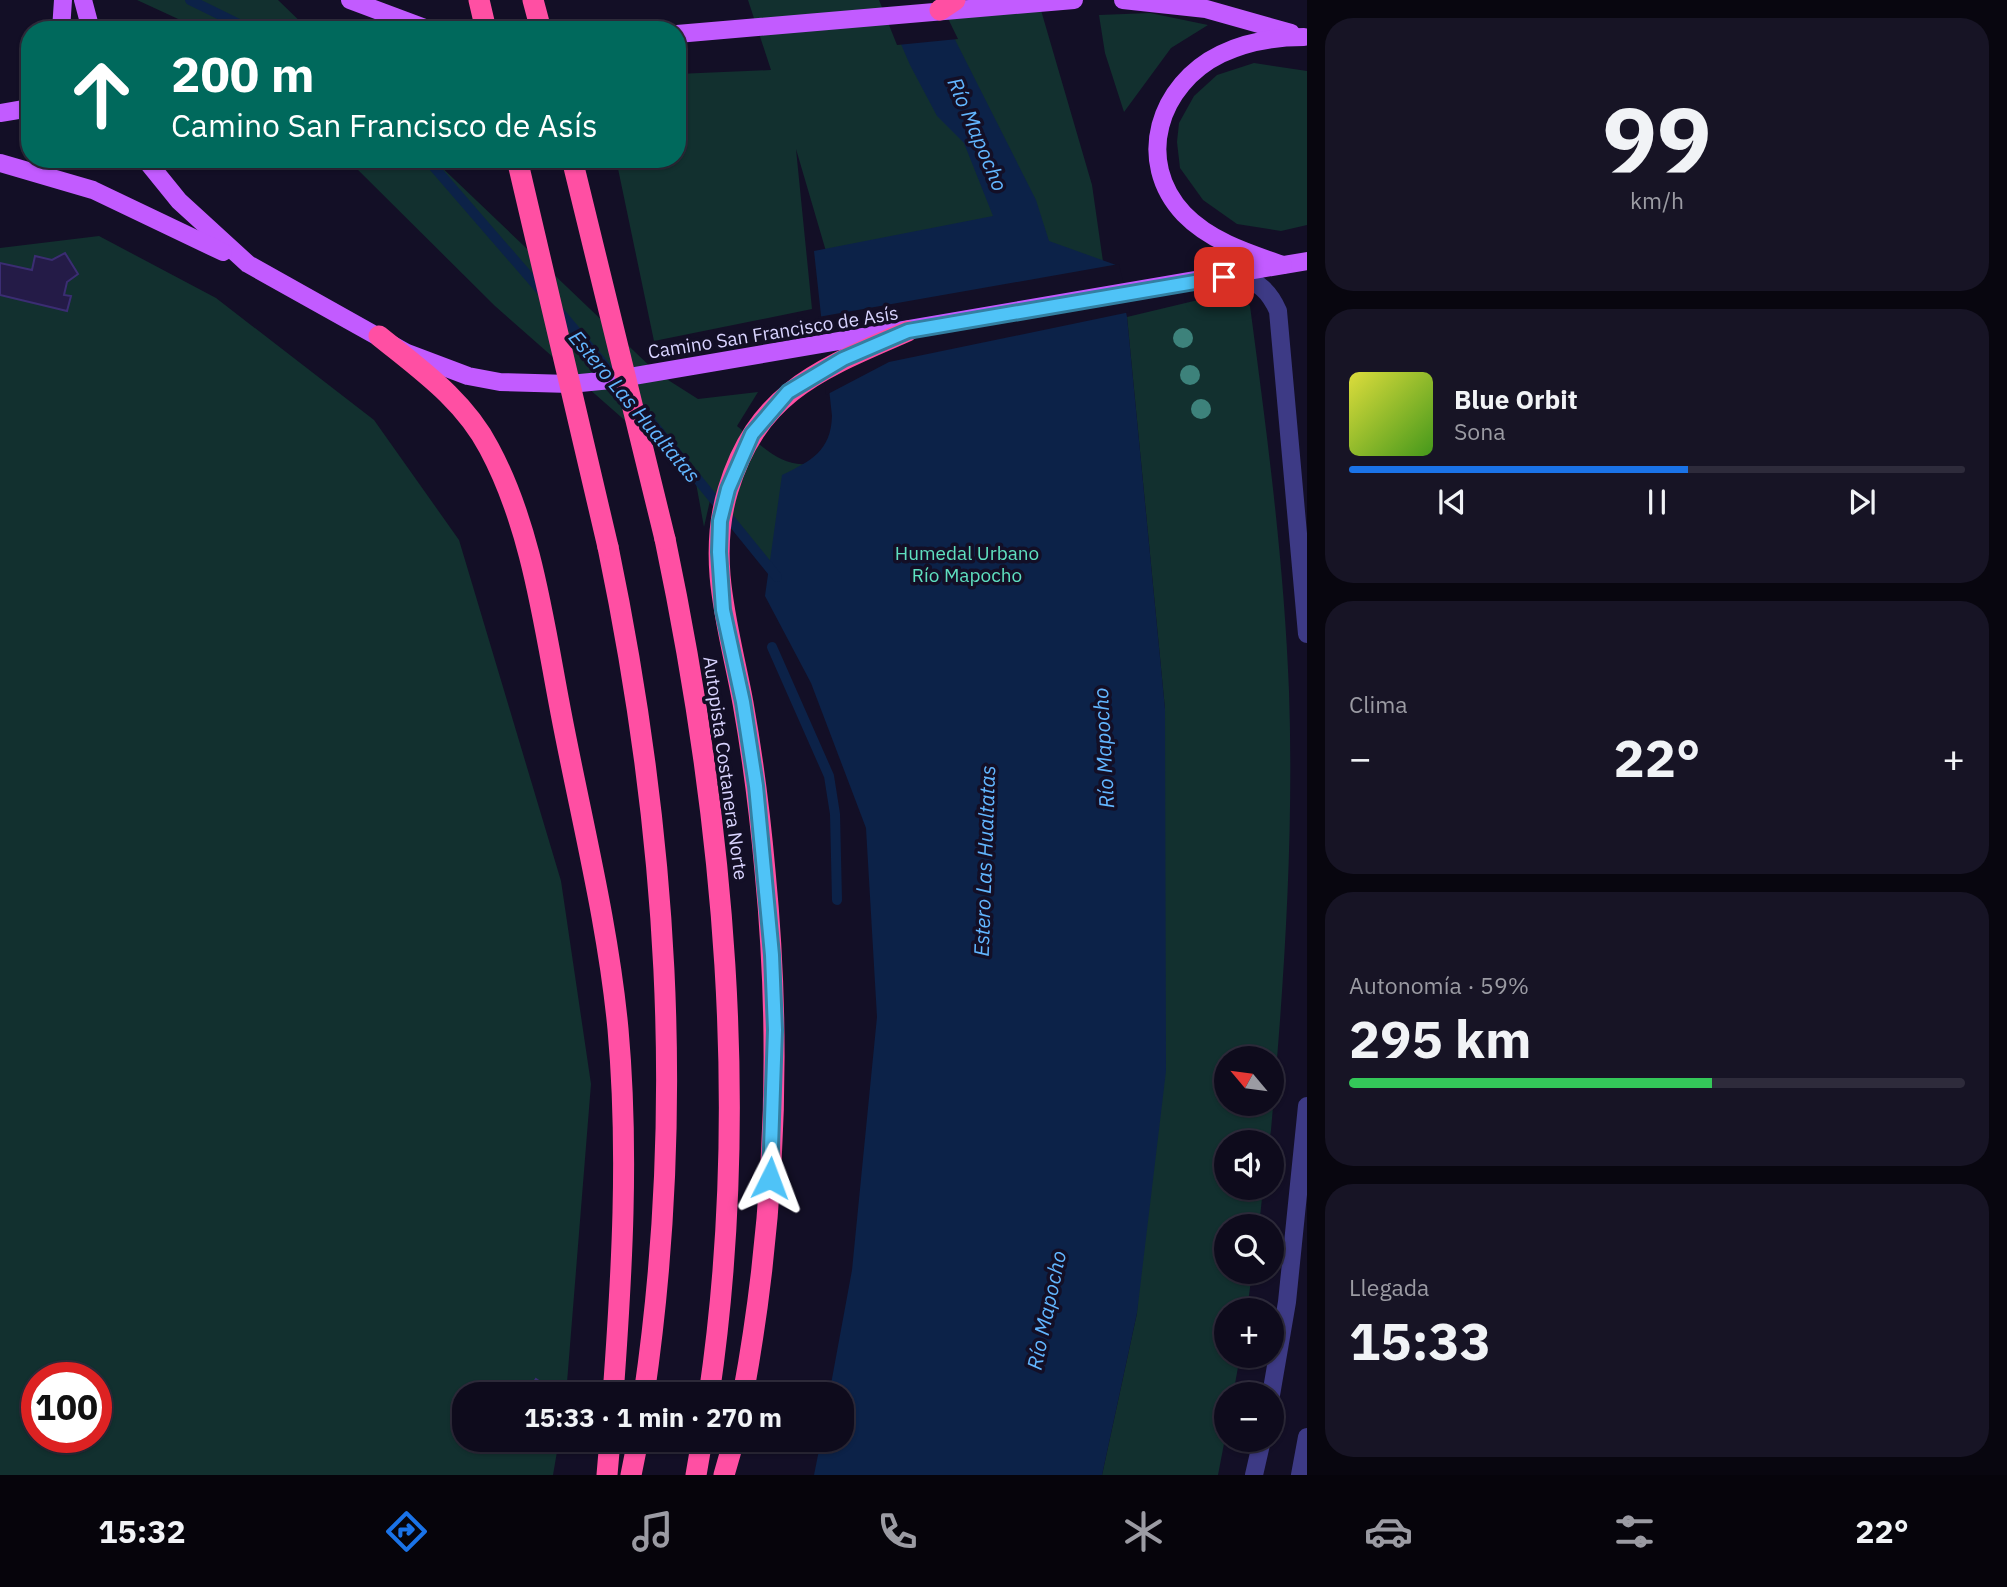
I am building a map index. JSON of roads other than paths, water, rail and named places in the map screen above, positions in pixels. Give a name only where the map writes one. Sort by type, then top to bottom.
[{"type":"highway","points":[[480,0],[484,21]]},
{"type":"highway","points":[[519,168],[608,547],[642,729],[663,927],[668,1093],[665,1179],[645,1382]]},
{"type":"highway","name":"Autopista Costanera Norte","points":[[574,168],[664,539],[686,641],[703,744],[724,952],[729,1143],[725,1238],[710,1382]]},
{"type":"highway","points":[[745,1382],[764,1238],[775,1030],[772,955],[756,786],[743,702],[723,610],[720,521],[728,489],[752,434],[788,392],[843,359],[908,331]]},
{"type":"highway","points":[[379,336],[456,400],[489,447],[521,527],[545,633],[600,906],[618,1027],[624,1177],[614,1382]]},
{"type":"highway","points":[[607,1475],[609,1452]]},
{"type":"highway","points":[[631,1475],[636,1452]]},
{"type":"highway","points":[[696,1475],[700,1452]]},
{"type":"highway","points":[[724,1475],[731,1452]]},
{"type":"main road","points":[[83,0],[89,21]]},
{"type":"main road","points":[[350,0],[406,21]]},
{"type":"main road","points":[[686,33],[947,5],[1074,0]]},
{"type":"main road","points":[[1123,0],[1180,2],[1306,38]]},
{"type":"main road","points":[[1286,265],[1221,241],[1183,213],[1161,179],[1156,141],[1170,101],[1183,83],[1209,62],[1238,46],[1260,40],[1306,38]]},
{"type":"main road","points":[[0,113],[21,107]]},
{"type":"main road","points":[[0,163],[93,190],[248,264]]},
{"type":"main road","name":"Camino San Francisco de Asís","points":[[152,168],[179,201],[248,264],[407,353],[458,372],[500,382],[532,384],[611,380],[1307,261]]},
{"type":"street","points":[[1239,274],[1260,284],[1271,296],[1278,311],[1307,634]]},
{"type":"street","points":[[1273,1382],[1287,1302],[1307,1106]]},
{"type":"street","points":[[1300,1475],[1307,1437]]},
{"type":"street","points":[[1254,1475],[1259,1452]]},
{"type":"water","name":"Humedal Urbano Río Mapocho","points":[[882,0],[935,0],[1036,200],[1049,241],[1116,265],[1127,317],[1165,709],[1166,1071],[1137,1313],[1102,1475],[814,1475],[819,1452],[854,1452],[854,1382],[831,1382],[852,1270],[877,1017],[866,828],[811,683],[765,596],[782,475],[818,453],[831,428],[832,416],[814,251],[993,216],[964,143],[937,116],[910,65]]},
{"type":"waterway","name":"Estero Las Hualtatas","points":[[190,0],[233,21]]},
{"type":"waterway","name":"Estero Las Hualtatas","points":[[435,168],[544,294]]},
{"type":"waterway","name":"Estero Las Hualtatas","points":[[558,310],[616,379]]},
{"type":"waterway","name":"Estero Las Hualtatas","points":[[639,407],[777,577]]},
{"type":"waterway","points":[[772,647],[829,776],[835,814],[837,900]]},
{"type":"water label","name":"Río Mapocho","points":[[978,134]]},
{"type":"water label","name":"Río Mapocho","points":[[1103,748]]},
{"type":"water label","name":"Río Mapocho","points":[[1046,1310]]}]
